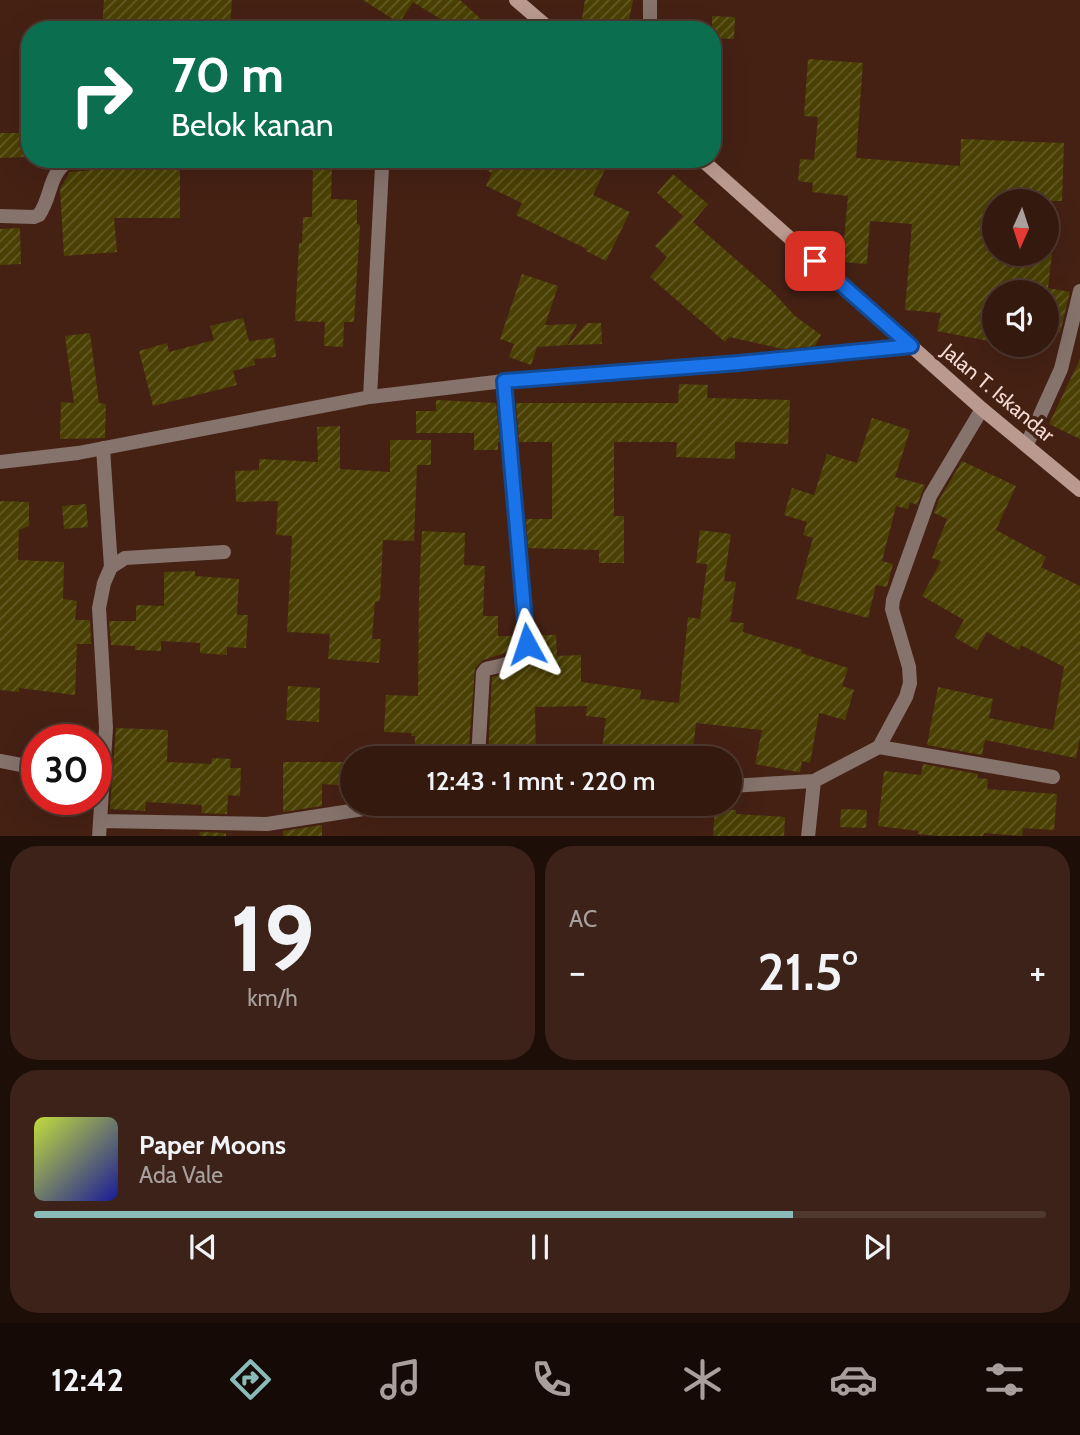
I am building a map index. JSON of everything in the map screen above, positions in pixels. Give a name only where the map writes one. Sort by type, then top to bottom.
[{"type":"street","points":[[516,0],[540,21]]},
{"type":"street","points":[[650,0],[650,21]]},
{"type":"street","points":[[0,216],[39,215],[58,168]]},
{"type":"street","points":[[370,397],[382,168]]},
{"type":"street","name":"Jalan T. Iskandar","points":[[711,168],[982,409],[1080,490]]},
{"type":"street","points":[[1027,444],[1061,369],[1080,291]]},
{"type":"street","points":[[0,462],[103,448],[370,397],[504,381],[739,363],[911,346]]},
{"type":"street","points":[[479,746],[483,673],[486,669],[505,665],[522,656],[527,644],[504,381]]},
{"type":"street","points":[[742,785],[814,781],[878,747],[906,697],[910,683],[909,667],[892,610],[893,600],[930,496],[982,409]]},
{"type":"street","points":[[103,448],[111,567],[104,583],[99,608],[106,724]]},
{"type":"street","points":[[111,567],[125,558],[224,552]]},
{"type":"street","points":[[878,747],[1053,777]]},
{"type":"street","points":[[0,761],[21,765]]},
{"type":"street","points":[[808,836],[814,781]]},
{"type":"street","points":[[100,821],[267,824],[340,813]]},
{"type":"street","points":[[99,836],[100,815]]},
{"type":"building","points":[[104,0],[232,0],[231,21],[103,21]]},
{"type":"building","points":[[363,0],[460,0],[483,21],[444,21],[413,2],[400,21],[396,21]]},
{"type":"building","points":[[585,0],[633,0],[629,21],[582,21]]},
{"type":"building","points":[[712,16],[735,17],[734,39],[721,38],[721,21],[712,21]]},
{"type":"building","points":[[808,59],[863,63],[856,158],[960,166],[961,139],[1064,143],[1062,201],[1059,201],[1059,189],[982,189],[982,266],[1051,266],[1049,280],[982,280],[982,340],[937,331],[941,313],[905,310],[912,224],[870,221],[867,264],[842,262],[848,196],[812,192],[813,183],[798,181],[800,159],[814,160],[818,117],[804,116]]},
{"type":"building","points":[[0,133],[21,133],[21,157],[0,158]]},
{"type":"building","points":[[117,168],[180,168],[180,218],[114,218],[117,252],[64,256],[60,189],[70,172]]},
{"type":"building","points":[[313,168],[332,168],[331,199],[357,200],[357,224],[360,225],[354,322],[344,322],[343,347],[324,346],[325,322],[295,321],[303,217],[312,217]]},
{"type":"building","points":[[482,168],[606,168],[593,195],[630,212],[606,261],[516,215],[522,203],[486,186],[492,173]]},
{"type":"building","points":[[673,174],[708,204],[693,222],[771,290],[795,316],[821,335],[815,346],[783,349],[729,337],[725,342],[650,277],[667,257],[655,246],[683,216],[657,193]]},
{"type":"building","points":[[20,228],[21,264],[0,265],[0,229]]},
{"type":"building","points":[[522,274],[558,286],[545,325],[577,324],[567,345],[537,347],[531,365],[509,357],[514,344],[500,339]]},
{"type":"building","points":[[1059,290],[1070,292],[1059,333]]},
{"type":"building","points":[[243,318],[249,341],[274,338],[276,357],[254,359],[255,365],[233,371],[237,385],[153,406],[139,351],[167,343],[169,352],[214,340],[210,326]]},
{"type":"building","points":[[587,323],[601,323],[602,344],[568,345]]},
{"type":"building","points":[[90,333],[99,403],[106,404],[105,438],[60,439],[61,402],[74,403],[65,336]]},
{"type":"building","points":[[1080,359],[1080,439],[1049,424]]},
{"type":"building","points":[[679,384],[708,385],[707,398],[790,400],[788,444],[735,442],[735,459],[676,457],[677,442],[614,442],[614,516],[624,516],[624,563],[599,563],[599,550],[528,548],[526,519],[552,519],[552,442],[519,442],[516,403],[678,403]]},
{"type":"building","points":[[436,400],[496,403],[500,442],[498,450],[474,450],[474,433],[416,433],[416,411],[436,411]]},
{"type":"building","points":[[872,418],[910,430],[895,477],[925,485],[917,505],[910,502],[908,509],[896,506],[882,561],[893,564],[887,587],[876,585],[868,618],[796,599],[813,538],[803,535],[807,522],[784,515],[792,488],[814,495],[827,454],[857,463]]},
{"type":"building","points":[[340,426],[340,469],[390,472],[390,440],[431,440],[431,465],[417,465],[414,541],[383,540],[380,601],[375,602],[372,639],[381,639],[379,663],[328,659],[330,634],[287,632],[292,536],[276,535],[278,501],[236,502],[235,471],[259,470],[259,459],[318,462],[317,427]]},
{"type":"building","points":[[962,461],[1016,486],[996,530],[1046,557],[1041,567],[1080,586],[1080,738],[1076,758],[985,740],[982,755],[927,745],[938,687],[993,699],[989,718],[1053,730],[1064,667],[1021,645],[1019,650],[987,632],[977,650],[954,637],[964,620],[922,596],[941,561],[932,558],[947,519],[934,513]]},
{"type":"building","points":[[0,501],[29,502],[29,526],[19,530],[18,560],[64,562],[63,599],[77,601],[75,620],[90,620],[91,644],[77,644],[75,695],[19,688],[19,692],[0,690]]},
{"type":"building","points":[[86,504],[88,527],[64,529],[62,506]]},
{"type":"building","points":[[700,530],[731,534],[724,581],[736,582],[730,622],[744,623],[743,632],[802,650],[801,653],[848,668],[842,686],[854,690],[845,720],[819,713],[810,763],[802,761],[800,772],[755,764],[762,730],[696,723],[693,746],[602,746],[606,718],[586,716],[587,706],[535,707],[536,746],[489,746],[492,677],[514,671],[527,663],[536,648],[536,635],[556,635],[557,656],[581,655],[581,682],[641,690],[640,699],[679,703],[688,617],[700,619],[707,564],[696,563]]},
{"type":"building","points":[[422,531],[465,533],[464,565],[485,566],[483,616],[498,616],[498,636],[517,636],[517,643],[511,651],[483,660],[475,668],[469,746],[415,746],[415,736],[411,736],[412,733],[384,732],[386,695],[418,696]]},
{"type":"building","points":[[195,571],[195,576],[239,579],[237,615],[248,615],[246,648],[227,647],[227,655],[200,653],[200,643],[161,641],[161,651],[135,650],[135,646],[111,645],[109,621],[136,621],[136,605],[164,606],[164,572]]},
{"type":"building","points":[[288,686],[320,688],[319,722],[286,720]]},
{"type":"building","points":[[116,728],[168,730],[167,762],[211,764],[212,758],[231,759],[230,768],[241,768],[240,796],[228,795],[227,814],[201,813],[202,805],[146,802],[145,811],[112,809]]},
{"type":"building","points":[[283,762],[340,762],[340,785],[322,784],[322,806],[283,812]]},
{"type":"building","points":[[923,764],[978,774],[977,778],[988,779],[987,789],[1057,794],[1054,830],[1023,828],[1022,836],[984,833],[983,836],[937,836],[878,826],[884,771],[921,775]]},
{"type":"building","points":[[841,809],[867,810],[866,828],[840,827]]},
{"type":"building","points":[[714,816],[785,817],[784,836],[713,836]]},
{"type":"building","points":[[322,825],[322,836],[283,836],[283,831]]},
{"type":"building","points":[[200,832],[226,833],[226,836],[199,836]]},
{"type":"route","points":[[527,644],[504,381],[739,363],[911,346],[815,261]]}]
